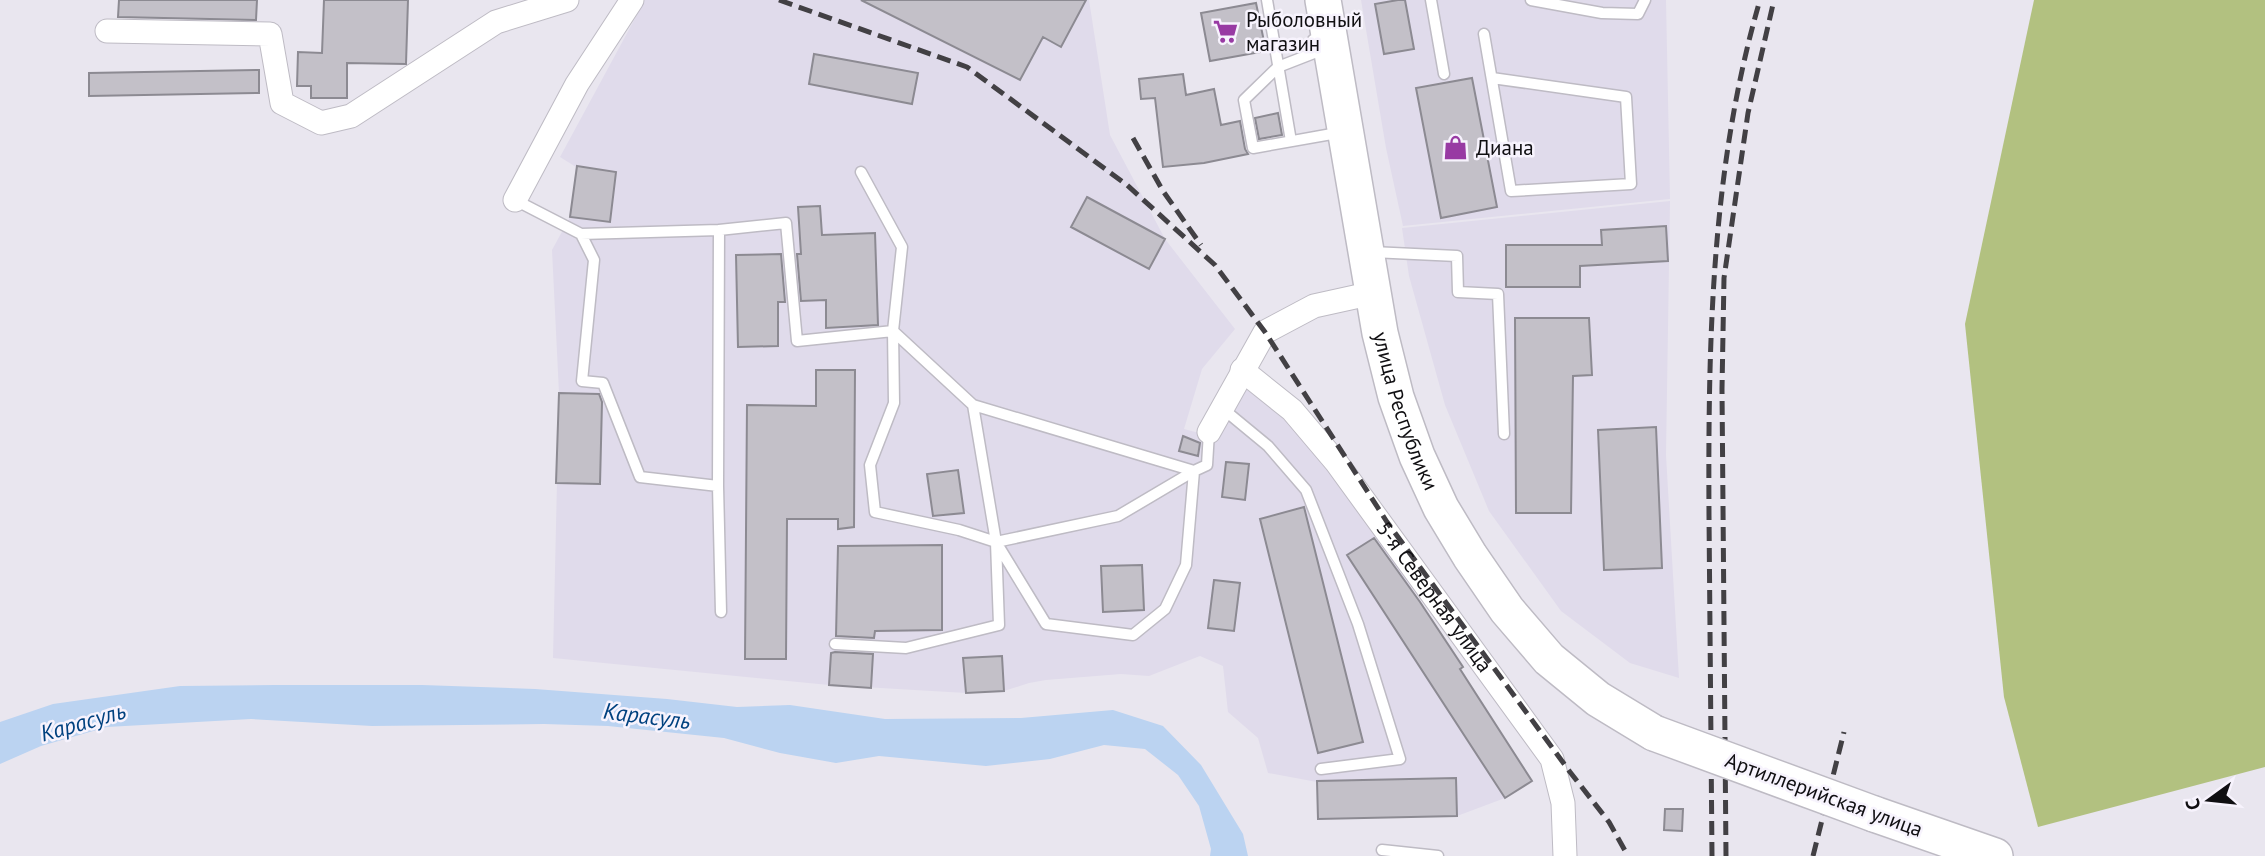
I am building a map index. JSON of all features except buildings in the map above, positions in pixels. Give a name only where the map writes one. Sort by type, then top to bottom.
[{"type":"main road","name":"улица Республики","points":[[1325,12],[1380,333],[1396,397],[1417,456],[1441,508],[1507,610],[1549,659],[1598,699],[1654,733]]},
{"type":"main road","name":"Артиллерийская улица","points":[[1654,733],[1995,856]]},
{"type":"street","points":[[107,31],[270,34],[282,103],[321,122],[351,116],[496,22],[567,0]]},
{"type":"street","points":[[515,200],[577,83],[632,0]]},
{"type":"street","points":[[1209,432],[1265,332],[1314,306],[1373,293]]},
{"type":"street","name":"5-я Северная улица","points":[[1242,370],[1292,411],[1336,462],[1552,759],[1563,803],[1564,855]]},
{"type":"lane","points":[[1267,0],[1291,141]]},
{"type":"lane","points":[[1431,0],[1444,74]]},
{"type":"lane","points":[[1531,0],[1602,13],[1638,14],[1645,0]]},
{"type":"lane","points":[[1325,12],[1313,35],[1314,53],[1278,66],[1244,100],[1253,148],[1346,131]]},
{"type":"lane","points":[[1484,34],[1511,191],[1631,184],[1626,97],[1492,78]]},
{"type":"lane","points":[[861,172],[902,247],[894,331],[894,402],[870,465],[875,512],[959,530],[996,542],[1118,516],[1207,465],[1209,432]]},
{"type":"lane","points":[[515,200],[581,234],[719,230],[786,223],[797,341],[894,331],[973,405],[1194,471]]},
{"type":"lane","points":[[719,230],[720,612]]},
{"type":"lane","points":[[581,234],[594,260],[582,381],[603,383],[640,477],[719,486]]},
{"type":"lane","points":[[1366,251],[1457,256],[1458,292],[1498,294],[1504,434]]},
{"type":"lane","points":[[835,644],[906,648],[999,625],[996,542],[973,405]]},
{"type":"lane","points":[[1222,408],[1268,446],[1306,490],[1358,624],[1400,759],[1321,769]]},
{"type":"lane","points":[[996,542],[1046,624],[1133,635],[1165,609],[1186,565],[1194,471]]},
{"type":"lane","points":[[1382,850],[1438,856]]},
{"type":"shaded area","points":[[645,0],[1089,0],[1110,135],[1165,239],[1235,329],[1202,369],[1184,429],[1218,438],[1243,387],[1293,423],[1377,535],[1463,667],[1460,670],[1532,781],[1505,798],[1457,816],[1318,819],[1317,782],[1268,773],[1258,738],[1228,712],[1223,666],[1200,656],[1149,676],[1121,674],[1046,680],[1004,691],[966,693],[829,685],[553,658],[559,393],[552,250],[570,217],[576,167],[560,157]]},
{"type":"shaded area","points":[[1361,0],[1666,0],[1670,199],[1403,226],[1386,148]]},
{"type":"shaded area","points":[[1670,201],[1666,455],[1679,678],[1630,663],[1561,611],[1489,511],[1445,405],[1409,276],[1402,228]]},
{"type":"green space","points":[[2034,0],[2265,0],[2265,767],[2038,827],[2004,697],[1965,324]]},
{"type":"water","name":"Карасуль","points":[[422,685],[535,689],[737,707],[790,705],[885,719],[1021,718],[1113,710],[1163,726],[1201,765],[1243,834],[1248,856],[1210,856],[1211,849],[1199,806],[1178,775],[1145,749],[1104,745],[1050,759],[986,766],[879,756],[836,763],[780,753],[724,738],[608,726],[372,726],[251,719],[107,727],[41,746],[0,764],[0,722],[53,704],[180,686]]},
{"type":"railway","points":[[779,0],[967,67],[1127,185],[1215,265],[1265,332],[1387,522],[1609,822],[1628,856]]},
{"type":"railway","points":[[1712,856],[1709,451],[1712,321],[1722,191],[1731,127],[1760,0]]},
{"type":"railway","points":[[1726,856],[1722,389],[1724,278],[1748,113],[1774,0]]},
{"type":"railway","points":[[1133,138],[1163,191],[1201,245]]},
{"type":"railway","points":[[1813,856],[1844,732]]},
{"type":"place","name":"Рыболовный магазин","points":[[1226,32]]},
{"type":"place","name":"Диана","points":[[1456,148]]}]
